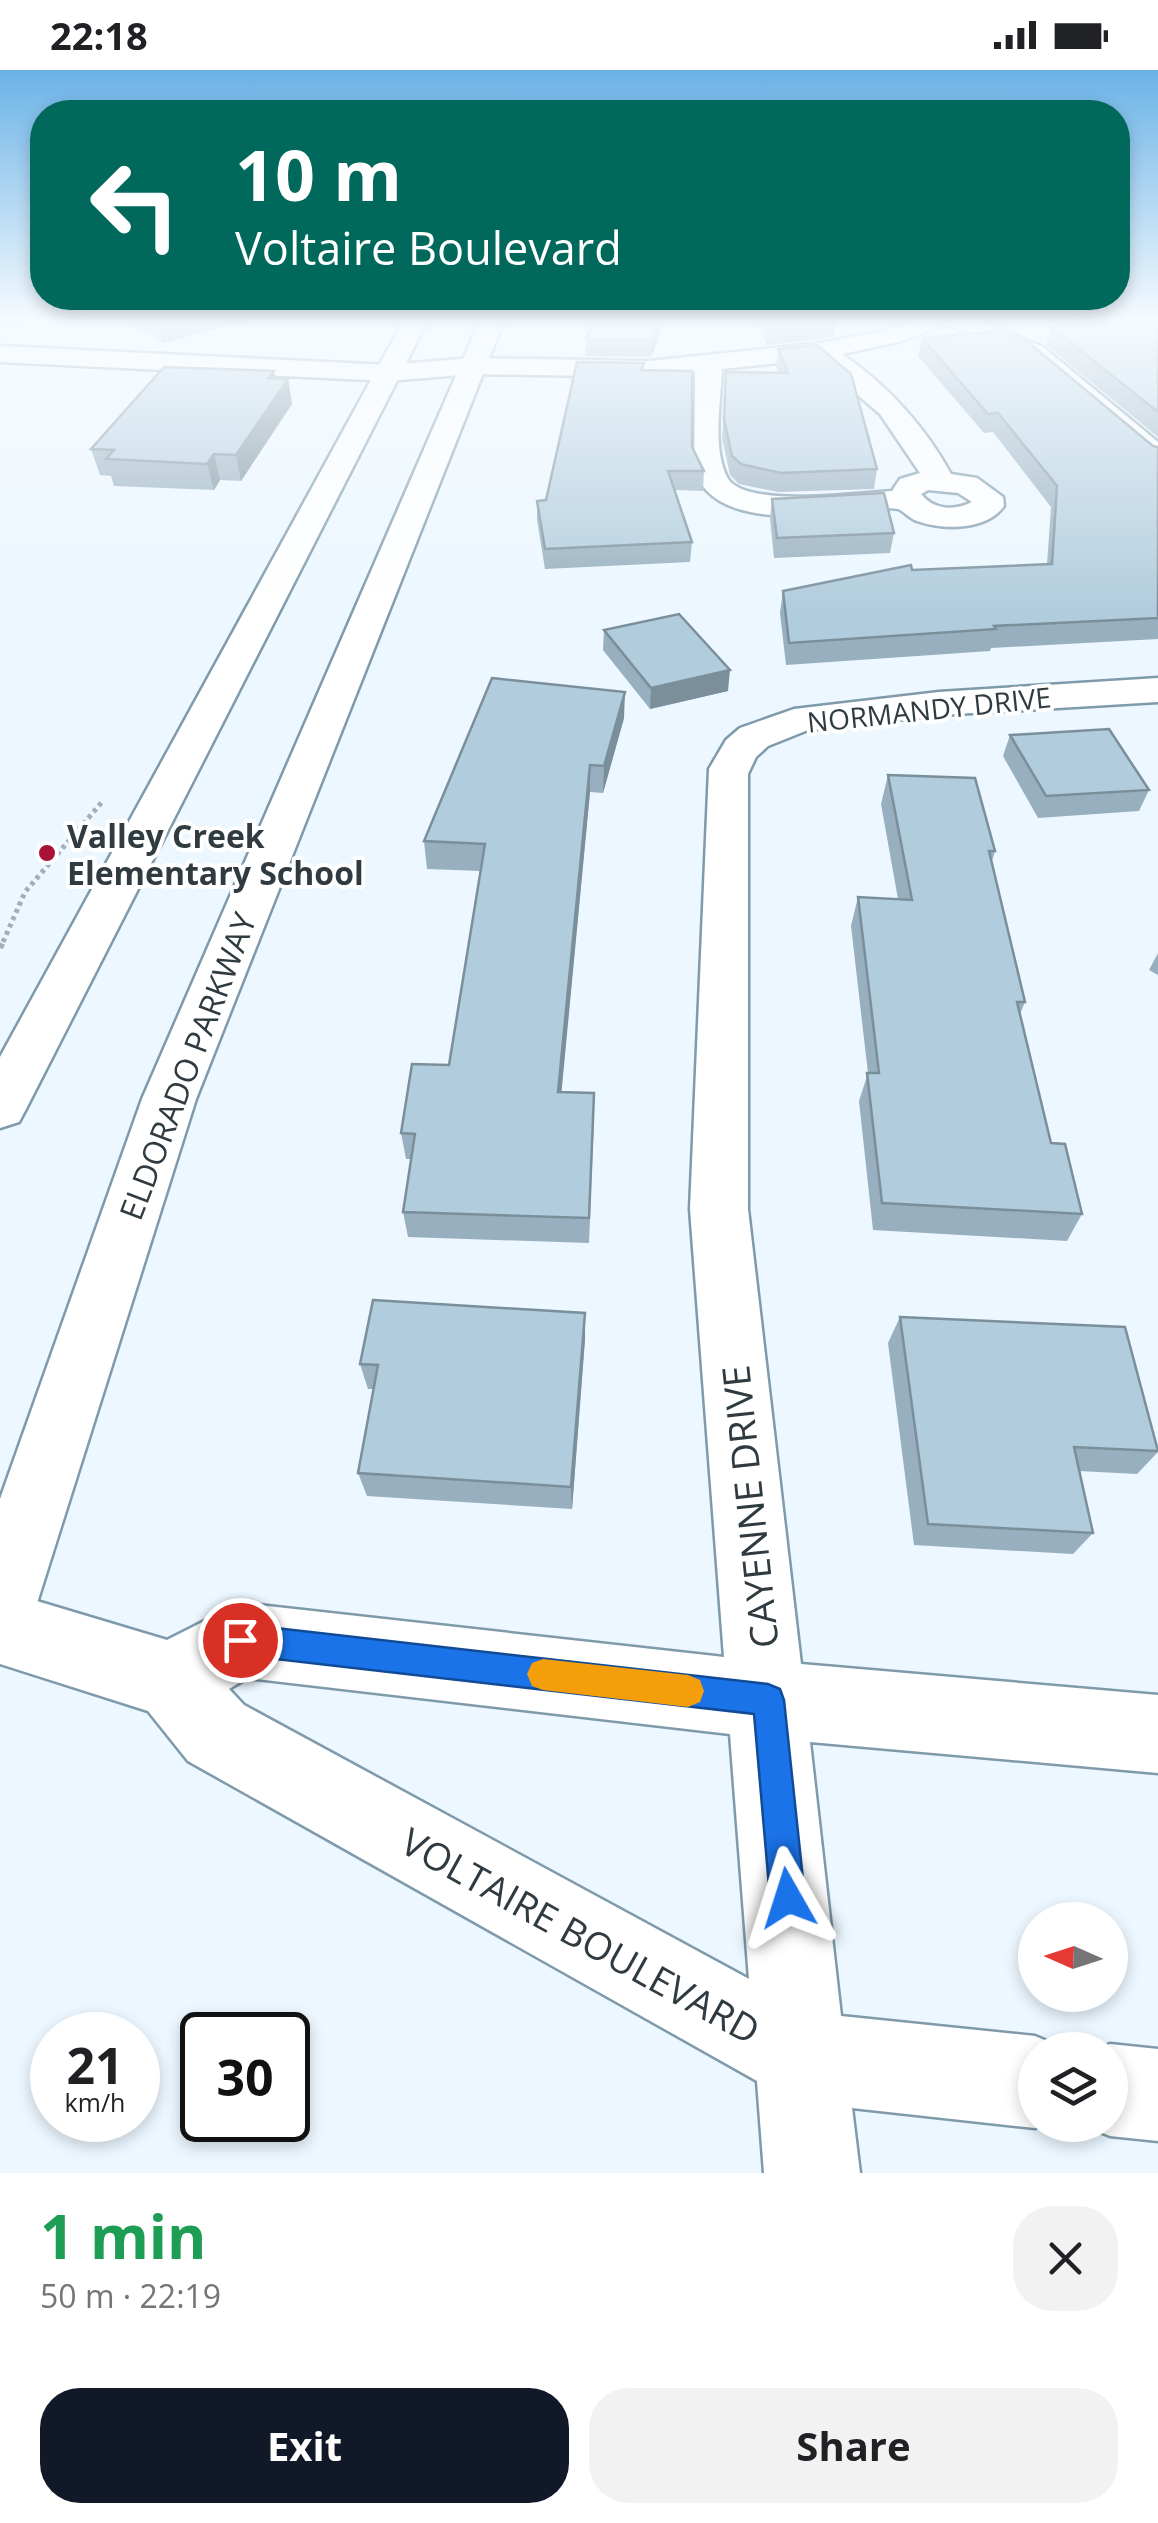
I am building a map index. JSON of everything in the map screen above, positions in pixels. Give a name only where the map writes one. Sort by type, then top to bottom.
[{"type":"street","points":[[0,1107],[365,416]]},
{"type":"street","name":"ELDORADO PARKWAY","points":[[0,1604],[169,1099],[452,416]]},
{"type":"street","points":[[710,416],[713,483],[742,502],[776,506],[906,499],[923,512],[944,517],[966,517],[988,506],[987,498],[976,489],[939,481],[911,486],[905,491],[906,499]]},
{"type":"street","points":[[901,416],[921,444],[939,481]]},
{"type":"street","points":[[1109,416],[1158,458]]},
{"type":"street","name":"NORMANDY DRIVE","points":[[724,1020],[728,774],[734,756],[754,738],[778,726],[914,706],[1158,690]]},
{"type":"street","name":"CAYENNE DRIVE","points":[[724,1020],[720,1209],[812,2173]]},
{"type":"street","points":[[0,1627],[172,1680],[240,1640],[768,1700],[1158,1734]]},
{"type":"street","name":"VOLTAIRE BOULEVARD","points":[[172,1680],[216,1734],[803,2057],[1018,2080]]},
{"type":"street","points":[[1128,2092],[1158,2095]]},
{"type":"building","points":[[120,416],[263,416],[236,455],[214,454],[207,464],[106,459],[114,450],[91,449]]},
{"type":"building","points":[[565,416],[692,416],[692,447],[704,471],[668,471],[692,542],[545,549],[537,501],[546,500]]},
{"type":"building","points":[[863,416],[877,469],[781,473],[741,464],[732,456],[724,419]]},
{"type":"building","points":[[1001,416],[1117,416],[1158,447],[1158,618],[994,626],[996,629],[789,643],[783,591],[911,565],[912,570],[1052,564],[1057,486]]},
{"type":"building","points":[[884,493],[894,533],[777,538],[772,499]]},
{"type":"building","points":[[679,614],[730,670],[651,688],[604,630]]},
{"type":"building","points":[[492,678],[625,692],[604,766],[590,765],[558,1092],[594,1093],[589,1218],[403,1212],[415,1134],[401,1133],[412,1064],[449,1065],[485,844],[424,841]]},
{"type":"building","points":[[1109,729],[1149,790],[1046,796],[1010,735]]},
{"type":"building","points":[[888,775],[975,778],[995,851],[989,851],[1025,1002],[1017,1002],[1051,1143],[1065,1144],[1082,1214],[882,1203],[867,1073],[879,1073],[858,897],[912,900]]},
{"type":"building","points":[[373,1300],[585,1313],[571,1487],[358,1473],[378,1365],[360,1364]]},
{"type":"building","points":[[900,1317],[1125,1327],[1158,1451],[1074,1447],[1093,1533],[928,1524]]},
{"type":"slow traffic","points":[[543,1674],[688,1691]]},
{"type":"place","name":"Valley Creek Elementary School","points":[[47,853]]},
{"type":"route","points":[[240,1640],[768,1700],[788,1898]]}]
